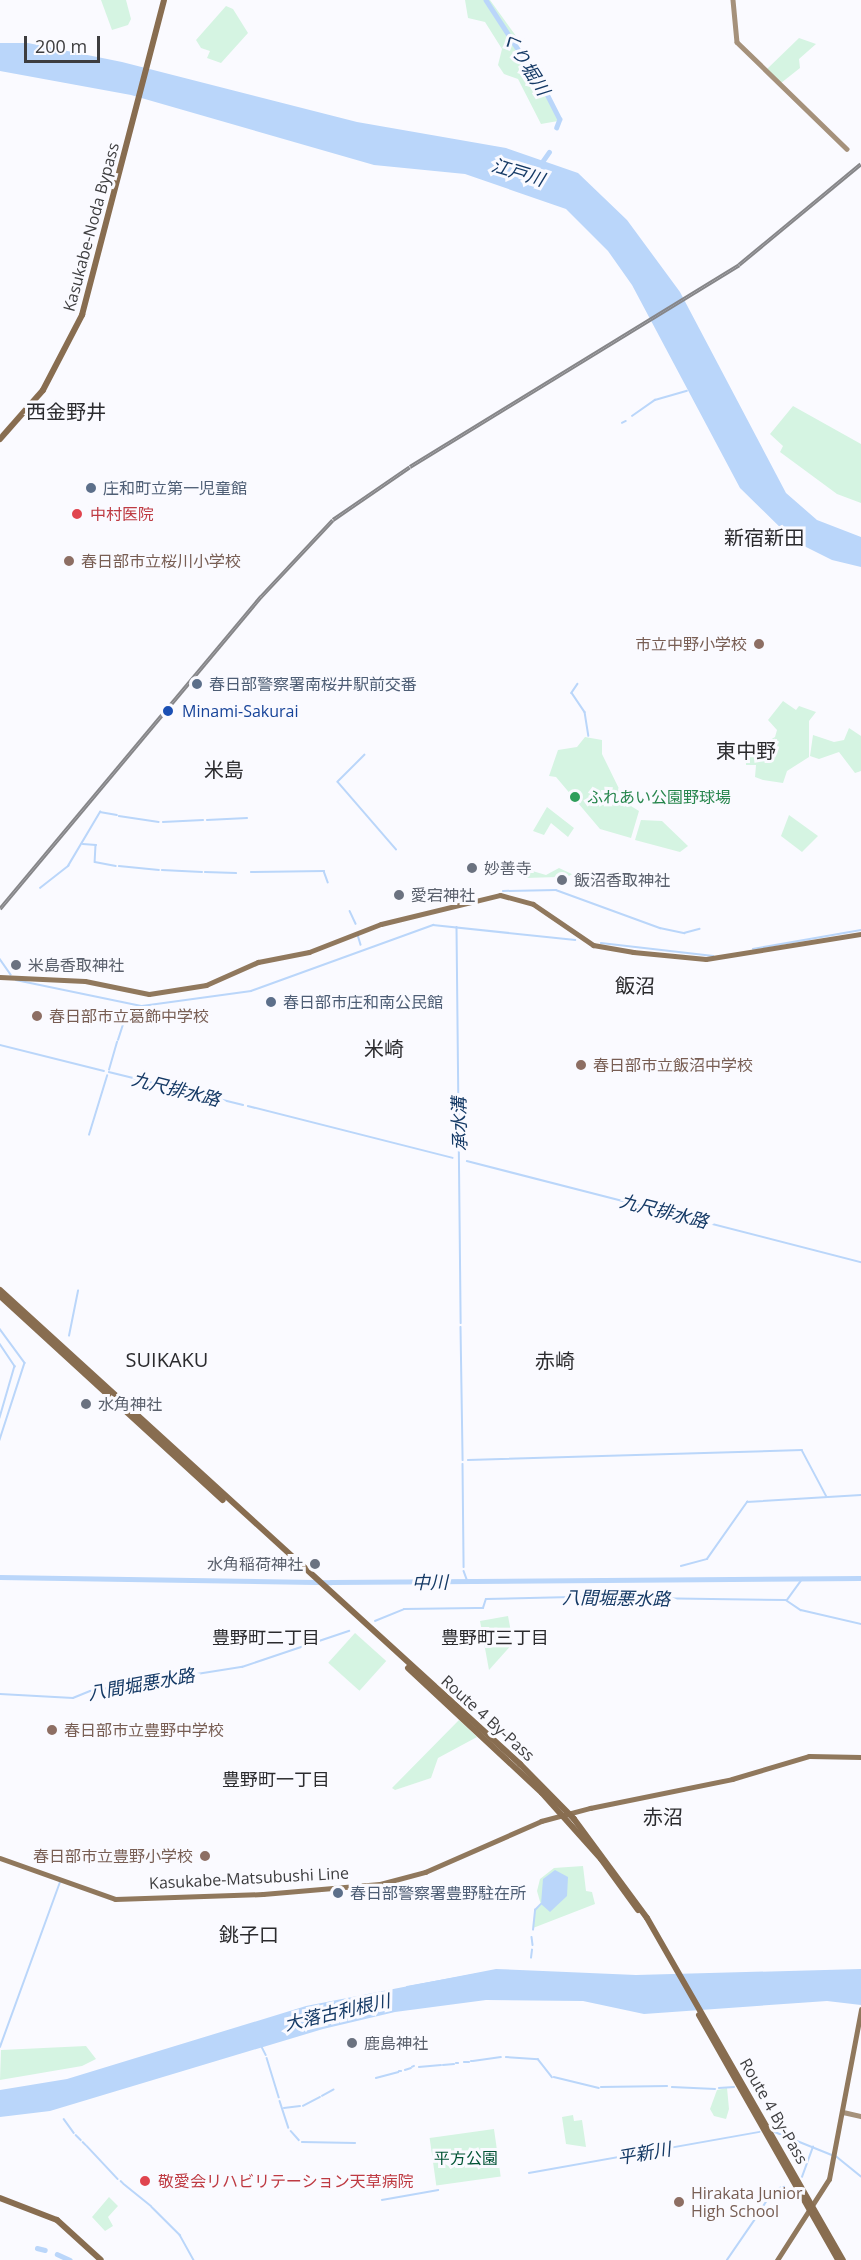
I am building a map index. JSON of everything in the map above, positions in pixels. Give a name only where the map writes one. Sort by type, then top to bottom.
[{"type":"highway","name":"Kasukabe-Noda Bypass","points":[[0,440],[34,402],[69,346],[88,297],[162,0]]},
{"type":"highway","name":"Kasukabe-Noda Bypass","points":[[0,435],[40,390],[71,332],[110,202]]},
{"type":"highway","name":"Route 4 By-Pass","points":[[0,1290],[566,1814],[625,1891],[672,1963],[843,2260]]},
{"type":"highway","name":"Route 4 By-Pass","points":[[0,1296],[293,1561]]},
{"type":"highway","points":[[0,2198],[62,2224],[101,2260]]},
{"type":"highway","name":"Route 4 By-Pass","points":[[813,2211],[838,2260]]},
{"type":"main road","points":[[733,0],[737,42],[847,149]]},
{"type":"main road","points":[[0,977],[85,981],[138,995],[206,985],[258,962],[309,952],[381,924],[500,895],[532,904],[593,945],[644,953],[706,959],[861,934]]},
{"type":"main road","name":"Kasukabe-Matsubushi Line","points":[[0,1858],[111,1898],[274,1894],[400,1880],[566,1814],[732,1779],[809,1756],[861,1757]]},
{"type":"main road","points":[[777,2260],[813,2211],[835,2156],[861,2009]]},
{"type":"main road","points":[[843,2112],[861,2116]]},
{"type":"green space","points":[[101,0],[126,0],[131,19],[128,25],[112,30]]},
{"type":"green space","points":[[465,0],[490,0],[516,36],[515,50],[560,117],[558,121],[541,124],[518,79],[504,74],[498,65],[502,49],[485,22],[468,18]]},
{"type":"green space","points":[[226,6],[233,9],[248,33],[221,63],[207,58],[210,51],[201,48],[196,40]]},
{"type":"green space","points":[[799,38],[816,44],[799,59],[800,68],[781,83],[766,70]]},
{"type":"green space","points":[[793,406],[861,444],[861,503],[837,494],[780,452],[783,446],[770,434]]},
{"type":"green space","points":[[783,701],[796,710],[799,706],[816,712],[809,721],[809,757],[787,771],[783,783],[755,777],[756,765],[746,765],[746,755],[775,737],[777,730],[768,720]]},
{"type":"green space","points":[[849,728],[861,736],[861,771],[855,773],[839,752],[819,759],[810,756],[813,735],[834,742],[844,740]]},
{"type":"green space","points":[[585,737],[602,740],[602,754],[626,803],[639,811],[631,838],[600,829],[556,777],[549,776],[558,750],[577,747]]},
{"type":"green space","points":[[547,807],[574,828],[568,837],[551,823],[544,835],[533,831]]},
{"type":"green space","points":[[789,815],[818,836],[802,852],[781,836]]},
{"type":"green space","points":[[641,820],[662,821],[688,846],[680,852],[635,840]]},
{"type":"green space","points":[[559,868],[576,876],[591,876],[525,878],[529,870],[546,875]]},
{"type":"green space","points":[[508,1616],[513,1643],[489,1670],[480,1621]]},
{"type":"green space","points":[[355,1633],[386,1661],[359,1691],[328,1663]]},
{"type":"green space","points":[[459,1720],[477,1737],[438,1758],[431,1778],[395,1790],[392,1788]]},
{"type":"green space","points":[[583,1866],[586,1891],[592,1892],[595,1904],[533,1928],[535,1910],[541,1905],[537,1891],[540,1879],[554,1868]]},
{"type":"green space","points":[[86,2046],[96,2059],[82,2066],[0,2080],[1,2050]]},
{"type":"green space","points":[[727,2088],[729,2109],[726,2119],[714,2116],[710,2109],[717,2090]]},
{"type":"green space","points":[[573,2115],[574,2121],[582,2120],[586,2147],[566,2144],[562,2117]]},
{"type":"green space","name":"平方公園","points":[[494,2129],[501,2177],[436,2186],[430,2138]]},
{"type":"green space","points":[[109,2197],[118,2206],[108,2217],[113,2226],[105,2231],[92,2217]]},
{"type":"water","name":"江戸川","points":[[0,43],[28,43],[122,62],[357,122],[506,148],[578,173],[627,220],[680,292],[786,493],[817,520],[861,537],[861,567],[832,560],[794,541],[740,488],[632,285],[608,251],[566,209],[465,174],[374,165],[131,95],[0,71]]},
{"type":"water","points":[[555,1870],[568,1877],[567,1896],[550,1912],[541,1904],[543,1879]]},
{"type":"water","name":"大落古利根川","points":[[496,1969],[636,1975],[861,1969],[861,2005],[827,2001],[644,2014],[583,2001],[486,2000],[395,2012],[323,2029],[50,2111],[0,2117],[0,2090],[67,2079],[306,2006]]},
{"type":"waterway","name":"くり堀川","points":[[486,0],[546,92],[560,119],[557,127]]},
{"type":"waterway","name":"くり堀川","points":[[542,162],[549,152]]},
{"type":"waterway","points":[[632,416],[655,400],[687,391]]},
{"type":"waterway","points":[[622,423],[626,421]]},
{"type":"waterway","points":[[578,684],[572,693],[585,712],[589,736]]},
{"type":"waterway","points":[[365,755],[338,782],[396,849]]},
{"type":"waterway","points":[[40,888],[68,866],[100,812],[117,815]]},
{"type":"waterway","points":[[119,816],[159,822]]},
{"type":"waterway","points":[[207,820],[247,818]]},
{"type":"waterway","points":[[163,822],[203,820]]},
{"type":"waterway","points":[[83,844],[96,845],[95,862],[116,866]]},
{"type":"waterway","points":[[119,866],[159,870]]},
{"type":"waterway","points":[[162,870],[202,872]]},
{"type":"waterway","points":[[251,872],[324,871],[328,882]]},
{"type":"waterway","points":[[205,872],[236,873]]},
{"type":"waterway","points":[[503,891],[556,890],[660,928],[684,933],[699,929]]},
{"type":"waterway","points":[[350,911],[356,924]]},
{"type":"waterway","points":[[16,980],[142,1006],[251,991],[433,925],[575,940]]},
{"type":"waterway","name":"承水溝","points":[[457,927],[461,1323]]},
{"type":"waterway","points":[[753,949],[861,930]]},
{"type":"waterway","points":[[358,935],[361,945]]},
{"type":"waterway","points":[[601,943],[713,956]]},
{"type":"waterway","points":[[0,959],[11,975]]},
{"type":"waterway","points":[[118,1040],[128,1009]]},
{"type":"waterway","points":[[109,1070],[117,1042]]},
{"type":"waterway","name":"九尺排水路","points":[[0,1045],[104,1071]]},
{"type":"waterway","name":"九尺排水路","points":[[109,1072],[243,1105]]},
{"type":"waterway","points":[[89,1135],[107,1076]]},
{"type":"waterway","name":"九尺排水路","points":[[248,1106],[453,1158]]},
{"type":"waterway","name":"九尺排水路","points":[[467,1161],[861,1262]]},
{"type":"waterway","points":[[69,1336],[78,1291]]},
{"type":"waterway","name":"承水溝","points":[[461,1327],[463,1460]]},
{"type":"waterway","points":[[0,1329],[25,1363],[0,1440]]},
{"type":"waterway","points":[[0,1344],[15,1366],[0,1418]]},
{"type":"waterway","points":[[468,1460],[802,1450],[827,1497]]},
{"type":"waterway","name":"承水溝","points":[[463,1464],[464,1567]]},
{"type":"waterway","points":[[681,1566],[707,1559],[747,1502],[861,1495]]},
{"type":"waterway","name":"承水溝","points":[[464,1571],[468,1582]]},
{"type":"waterway","name":"中川","points":[[0,1577],[331,1582],[861,1578]]},
{"type":"waterway","points":[[787,1600],[803,1578]]},
{"type":"waterway","name":"八間堀悪水路","points":[[375,1621],[404,1609],[483,1608],[486,1599],[572,1597],[786,1600],[801,1610],[861,1624]]},
{"type":"waterway","name":"八間堀悪水路","points":[[0,1694],[73,1698],[90,1691],[242,1667],[349,1631]]},
{"type":"waterway","points":[[0,2047],[60,1882]]},
{"type":"waterway","points":[[533,1930],[535,1910],[541,1904]]},
{"type":"waterway","points":[[532,1937],[533,1945]]},
{"type":"waterway","points":[[531,1958],[532,1950]]},
{"type":"waterway","points":[[407,1987],[479,1974]]},
{"type":"waterway","points":[[261,2045],[266,2055]]},
{"type":"waterway","points":[[473,2061],[501,2057]]},
{"type":"waterway","points":[[506,2057],[538,2059],[552,2077]]},
{"type":"waterway","points":[[267,2058],[279,2097]]},
{"type":"waterway","points":[[464,2062],[469,2062]]},
{"type":"waterway","points":[[443,2065],[454,2064]]},
{"type":"waterway","points":[[419,2067],[441,2065]]},
{"type":"waterway","points":[[405,2070],[411,2068]]},
{"type":"waterway","points":[[376,2078],[398,2072]]},
{"type":"waterway","points":[[554,2077],[599,2088]]},
{"type":"waterway","points":[[601,2087],[667,2086]]},
{"type":"waterway","points":[[672,2087],[715,2089]]},
{"type":"waterway","points":[[719,2088],[734,2087]]},
{"type":"waterway","points":[[322,2096],[333,2090]]},
{"type":"waterway","points":[[303,2106],[320,2097]]},
{"type":"waterway","points":[[280,2101],[289,2128]]},
{"type":"waterway","points":[[284,2108],[300,2106]]},
{"type":"waterway","points":[[64,2119],[74,2133]]},
{"type":"waterway","points":[[291,2131],[299,2140]]},
{"type":"waterway","name":"平新川","points":[[529,2173],[759,2132]]},
{"type":"waterway","name":"平新川","points":[[775,2132],[832,2155]]},
{"type":"waterway","points":[[76,2135],[81,2140]]},
{"type":"waterway","points":[[83,2142],[86,2145]]},
{"type":"waterway","points":[[302,2142],[355,2143]]},
{"type":"waterway","points":[[87,2146],[118,2179]]},
{"type":"waterway","points":[[802,2177],[813,2147]]},
{"type":"waterway","points":[[642,2163],[651,2152]]},
{"type":"waterway","name":"平新川","points":[[836,2156],[861,2176]]},
{"type":"waterway","points":[[124,2184],[151,2206]]},
{"type":"waterway","points":[[762,2208],[773,2191],[784,2186]]},
{"type":"waterway","name":"平新川","points":[[382,2200],[438,2190]]},
{"type":"waterway","points":[[152,2207],[180,2235],[194,2260]]},
{"type":"waterway","points":[[727,2260],[760,2212]]},
{"type":"waterway","points":[[37,2248],[45,2250]]},
{"type":"waterway","points":[[57,2254],[70,2260]]},
{"type":"railway","points":[[0,909],[261,597],[333,520],[410,467],[739,265],[861,164]]},
{"type":"place","name":"庄和町立第一児童館","points":[[91,488]]},
{"type":"place","name":"中村医院","points":[[77,514]]},
{"type":"place","name":"春日部市立桜川小学校","points":[[69,561]]},
{"type":"place","name":"市立中野小学校","points":[[759,644]]},
{"type":"place","name":"春日部警察署南桜井駅前交番","points":[[197,684]]},
{"type":"place","name":"Minami-Sakurai","points":[[168,711]]},
{"type":"place","name":"ふれあい公園野球場","points":[[575,797]]},
{"type":"place","name":"妙善寺","points":[[472,868]]},
{"type":"place","name":"飯沼香取神社","points":[[562,880]]},
{"type":"place","name":"愛宕神社","points":[[399,895]]},
{"type":"place","name":"米島香取神社","points":[[16,965]]},
{"type":"place","name":"春日部市庄和南公民館","points":[[271,1002]]},
{"type":"place","name":"春日部市立葛飾中学校","points":[[37,1016]]},
{"type":"place","name":"春日部市立飯沼中学校","points":[[581,1065]]},
{"type":"place","name":"水角神社","points":[[86,1404]]},
{"type":"place","name":"水角稲荷神社","points":[[315,1564]]},
{"type":"place","name":"春日部市立豊野中学校","points":[[52,1730]]},
{"type":"place","name":"春日部市立豊野小学校","points":[[205,1856]]},
{"type":"place","name":"春日部警察署豊野駐在所","points":[[338,1893]]},
{"type":"place","name":"鹿島神社","points":[[352,2043]]},
{"type":"place","name":"敬愛会リハビリテーション天草病院","points":[[145,2181]]},
{"type":"place","name":"Hirakata Junior High School","points":[[679,2202]]},
{"type":"district","name":"西金野井","points":[[66,411]]},
{"type":"district","name":"新宿新田","points":[[764,537]]},
{"type":"district","name":"東中野","points":[[746,750]]},
{"type":"district","name":"米島","points":[[224,769]]},
{"type":"district","name":"飯沼","points":[[635,985]]},
{"type":"district","name":"米崎","points":[[384,1048]]},
{"type":"district","name":"SUIKAKU","points":[[167,1359]]},
{"type":"district","name":"赤崎","points":[[555,1360]]},
{"type":"district","name":"豊野町二丁目","points":[[266,1637]]},
{"type":"district","name":"豊野町三丁目","points":[[495,1637]]},
{"type":"district","name":"豊野町一丁目","points":[[276,1779]]},
{"type":"district","name":"赤沼","points":[[663,1816]]},
{"type":"district","name":"銚子口","points":[[249,1934]]}]
